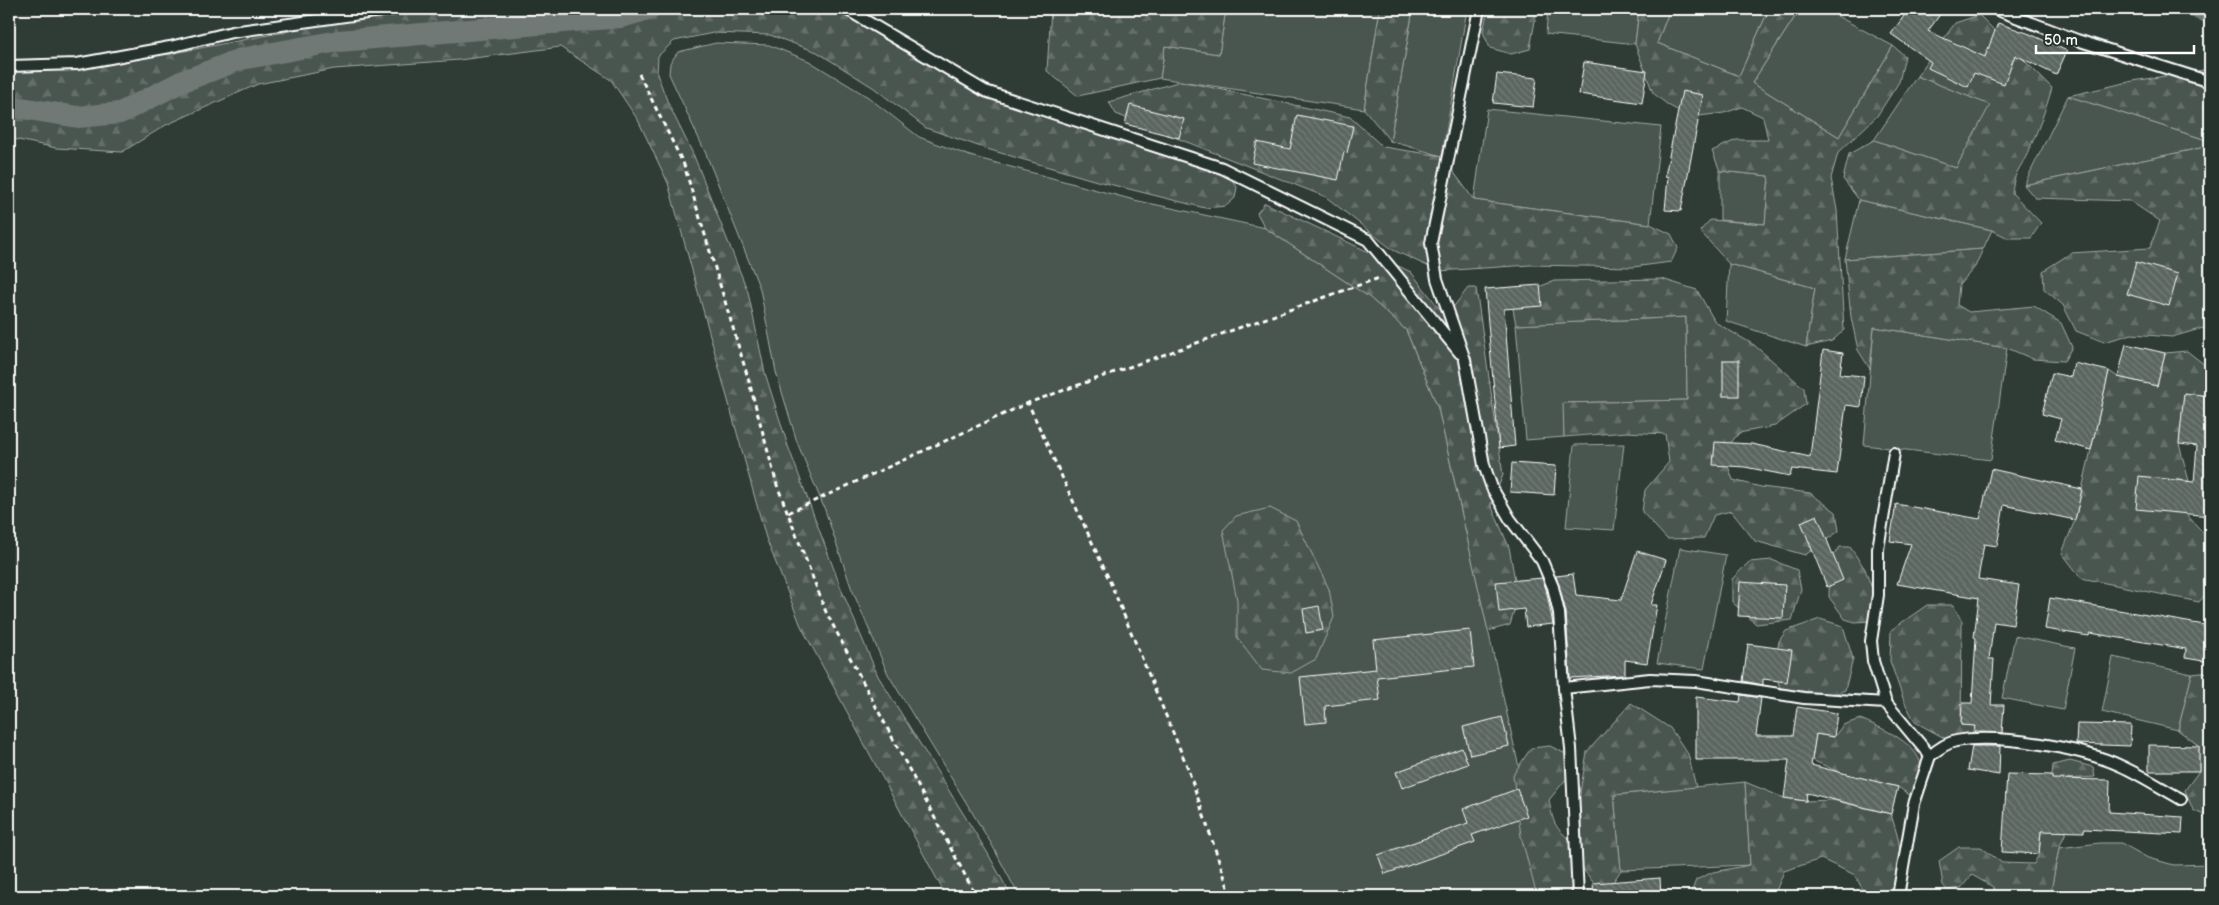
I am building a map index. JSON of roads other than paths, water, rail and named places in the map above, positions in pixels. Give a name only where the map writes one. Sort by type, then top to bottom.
[{"type":"lane","points":[[9,66],[77,64],[170,47],[232,32],[395,9]]},
{"type":"lane","points":[[846,9],[984,91],[1231,172],[1368,240],[1465,360]]},
{"type":"lane","points":[[1479,9],[1431,243],[1437,279],[1465,360],[1484,465],[1492,488],[1510,519],[1542,561],[1553,587],[1559,613],[1564,688],[1575,794],[1578,896]]},
{"type":"lane","points":[[1995,9],[2077,40],[2210,82]]},
{"type":"lane","points":[[1894,453],[1878,548],[1878,595],[1871,641],[1873,661],[1886,703],[1930,756]]},
{"type":"lane","points":[[1564,688],[1650,679],[1696,682],[1804,698],[1886,703]]},
{"type":"lane","points":[[1898,896],[1914,804],[1930,756],[1941,747],[1955,741],[1996,739],[2023,741],[2076,752],[2120,765],[2180,799]]},
{"type":"waterway","points":[[9,106],[78,117],[120,113],[181,82],[241,59],[339,41],[621,17],[650,9]]},
{"type":"waterway","points":[[2199,9],[2210,13]]}]
